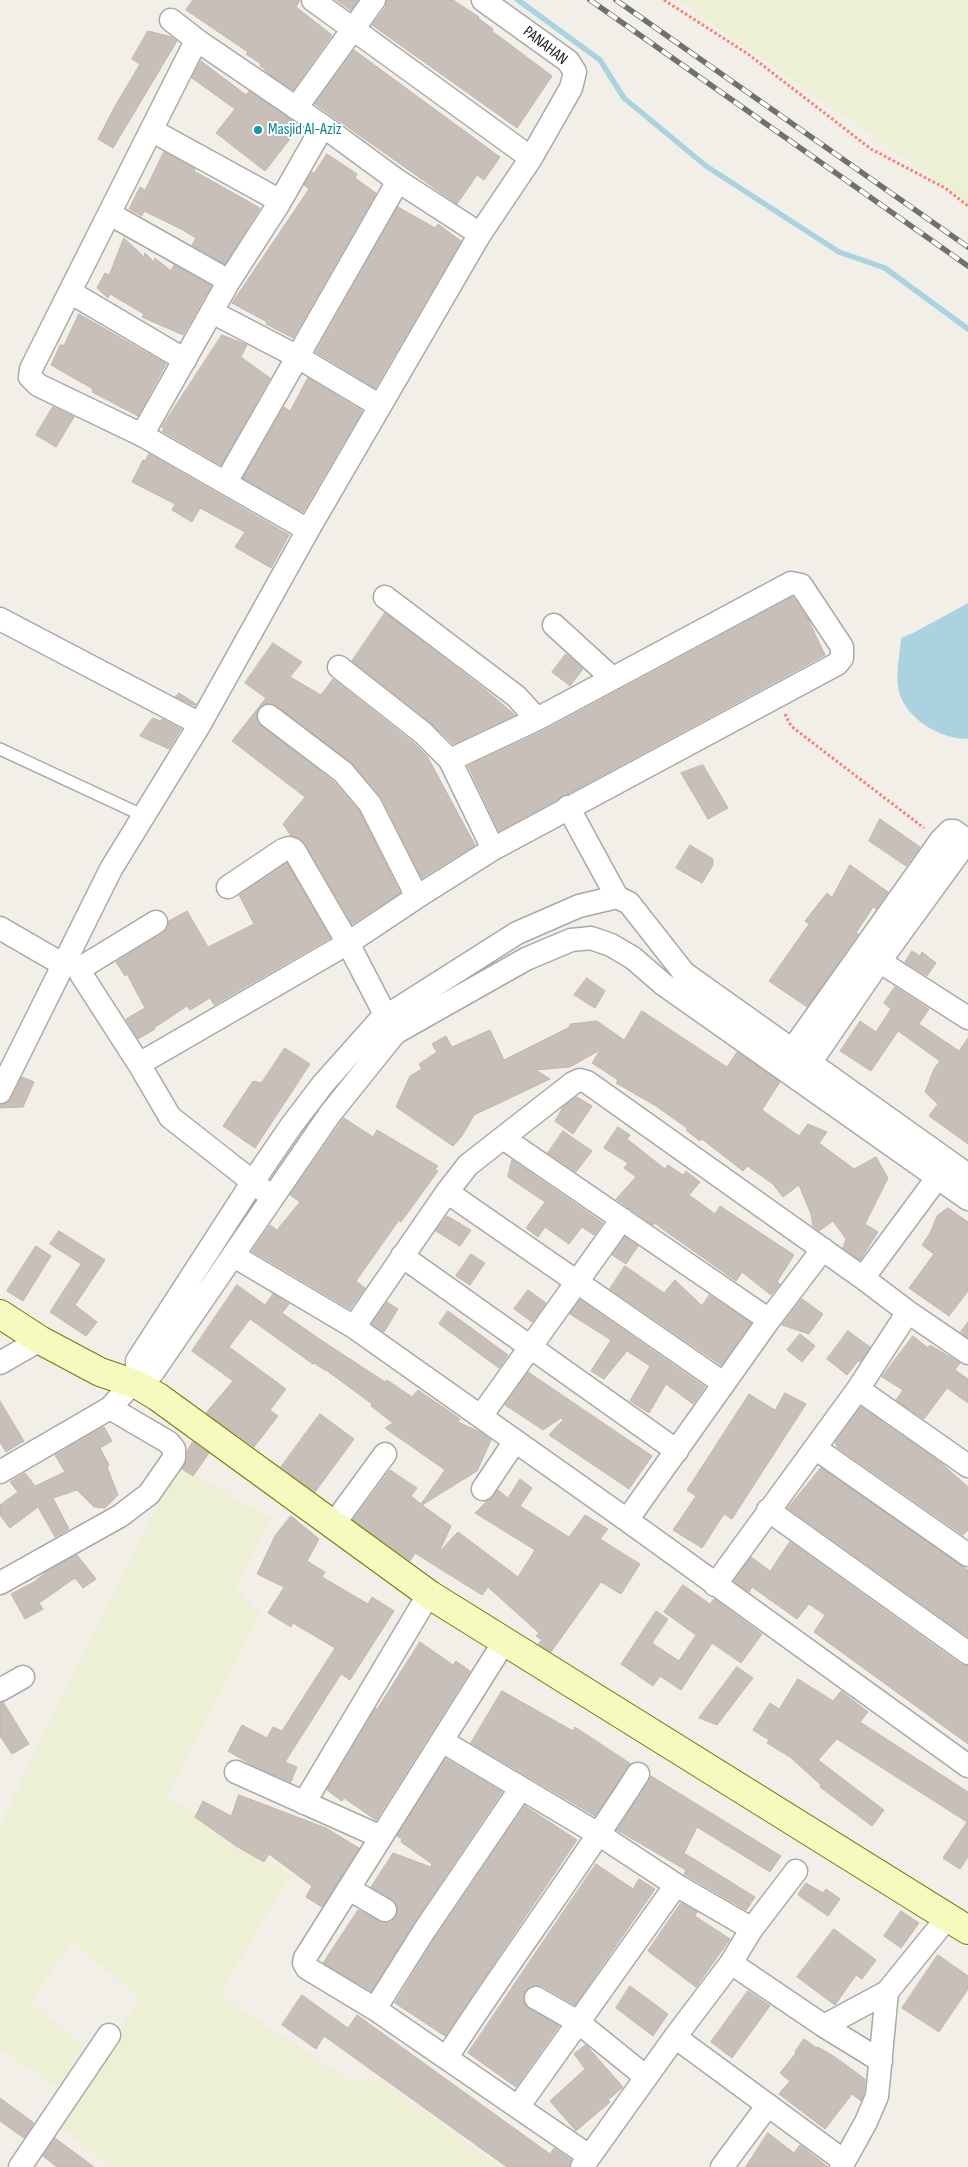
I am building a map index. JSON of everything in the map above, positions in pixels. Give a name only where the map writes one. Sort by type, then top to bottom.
[{"type":"street","points":[[313,0],[531,158]]},
{"type":"street","points":[[296,108],[374,0]]},
{"type":"street","name":"PANAHAN","points":[[0,1092],[62,964],[111,869],[200,724],[308,530],[480,234],[531,158],[572,88],[575,72],[568,61],[483,0]]},
{"type":"street","points":[[172,20],[198,41],[323,126],[398,181],[480,234]]},
{"type":"street","points":[[198,41],[151,130],[31,369],[30,377],[38,385],[142,435],[308,530]]},
{"type":"street","points":[[142,435],[229,281],[278,205],[323,126]]},
{"type":"street","points":[[151,130],[273,197],[278,205]]},
{"type":"street","points":[[226,482],[398,181]]},
{"type":"street","points":[[110,214],[229,281]]},
{"type":"street","points":[[70,292],[185,360]]},
{"type":"street","points":[[212,312],[298,357],[380,406]]},
{"type":"street","points":[[139,1064],[348,943],[493,849],[837,664],[842,658],[842,647],[800,585],[791,583],[538,719],[450,760]]},
{"type":"street","points":[[385,597],[516,696],[538,719]]},
{"type":"street","points":[[0,619],[200,724]]},
{"type":"street","points":[[554,625],[612,678]]},
{"type":"street","points":[[339,667],[423,733],[450,760],[493,849]]},
{"type":"street","points":[[269,716],[343,772],[370,804],[417,897]]},
{"type":"street","points":[[568,807],[617,897],[629,903],[684,973],[810,1063],[944,1170],[968,1199]]},
{"type":"street","points":[[792,1050],[871,956],[968,840],[954,831],[950,831],[941,840],[871,956],[810,1063]]},
{"type":"street","points":[[228,887],[283,850],[289,848],[294,850],[348,943],[390,1025]]},
{"type":"street","points":[[0,1472],[110,1408],[135,1381],[153,1372],[390,1025],[517,933],[579,906],[617,897]]},
{"type":"street","points":[[579,906],[586,938]]},
{"type":"street","points":[[156,922],[84,966],[81,974],[139,1064],[170,1117],[272,1197]]},
{"type":"street","points":[[0,928],[62,964]]},
{"type":"street","points":[[135,1381],[137,1361],[252,1183],[323,1084],[363,1038],[526,959],[572,940],[586,938],[611,945],[633,958],[663,984],[944,1170],[968,1175]]},
{"type":"street","points":[[633,958],[657,940]]},
{"type":"street","points":[[871,956],[968,1018]]},
{"type":"street","points":[[354,1327],[447,1192],[468,1165],[573,1083],[580,1080],[587,1082],[968,1354]]},
{"type":"street","points":[[503,1138],[769,1320]]},
{"type":"street","points":[[863,1278],[944,1170]]},
{"type":"street","points":[[447,1192],[723,1383]]},
{"type":"street","points":[[481,1416],[622,1219]]},
{"type":"street","points":[[627,1520],[723,1383],[823,1249]]},
{"type":"street","points":[[234,1256],[354,1327],[627,1520],[968,1766]]},
{"type":"street","points":[[402,1256],[677,1451]]},
{"type":"street","points":[[715,1585],[858,1389],[908,1312]]},
{"type":"street","points":[[0,1314],[40,1340],[105,1374],[135,1381],[430,1595],[958,1924],[887,1992],[824,2026]]},
{"type":"street","points":[[0,1363],[40,1340]]},
{"type":"street","points":[[858,1389],[968,1466]]},
{"type":"street","points":[[0,1583],[120,1516],[149,1494],[164,1475],[174,1458],[174,1449],[168,1442],[110,1408]]},
{"type":"street","points":[[484,1489],[515,1441]]},
{"type":"street","points":[[816,1448],[968,1555]]},
{"type":"street","points":[[333,1525],[385,1454]]},
{"type":"street","points":[[768,1510],[968,1653]]},
{"type":"street","points":[[304,1803],[424,1602],[430,1595]]},
{"type":"street","points":[[504,1642],[304,1963],[307,1968],[447,2056],[518,2107],[586,2162],[674,2037],[731,1963],[752,1930],[796,1871]]},
{"type":"street","points":[[0,1690],[23,1677]]},
{"type":"street","points":[[442,1741],[600,1835],[676,1885],[729,1914],[752,1930]]},
{"type":"street","points":[[236,1772],[381,1837]]},
{"type":"street","points":[[447,2056],[499,1977],[600,1835],[638,1774]]},
{"type":"street","points":[[375,2009],[424,1931],[522,1788]]},
{"type":"street","points":[[518,2107],[676,1885]]},
{"type":"street","points":[[349,1889],[385,1910]]},
{"type":"street","points":[[731,1963],[824,2026],[881,2060]]},
{"type":"street","points":[[674,2037],[768,2105],[843,2164],[866,2122],[877,2096],[887,1992]]},
{"type":"street","points":[[536,1998],[578,2022],[646,2077]]},
{"type":"street","points":[[20,2167],[109,2034]]},
{"type":"street","points":[[722,2167],[768,2105]]},
{"type":"lane","points":[[0,749],[144,816]]},
{"type":"path","points":[[664,0],[748,54],[872,149],[945,188],[968,206]]},
{"type":"path","points":[[778,696],[787,720],[796,730],[941,840]]},
{"type":"green space","points":[[678,0],[968,0],[968,203]]},
{"type":"green space","points":[[177,1465],[271,1518],[237,1590],[261,1614],[167,1796],[290,1875],[220,1995],[353,2082],[380,2079],[501,2167],[110,2167],[58,2125],[139,1999],[73,1941],[30,2002],[85,2046],[59,2090],[0,2049],[0,1824]]},
{"type":"water","points":[[968,603],[968,739],[947,736],[936,732],[917,719],[903,702],[897,679],[901,638]]},
{"type":"building","points":[[193,0],[300,0],[296,7],[332,35],[293,90],[265,71],[260,66],[261,64],[246,54],[248,52],[186,10]]},
{"type":"building","points":[[337,0],[358,0],[351,10]]},
{"type":"building","points":[[387,0],[453,0],[479,17],[493,29],[492,31],[552,76],[517,128],[372,25],[385,8]]},
{"type":"building","points":[[148,31],[172,37],[177,41],[113,148],[98,139],[140,64],[132,59]]},
{"type":"building","points":[[354,50],[500,157],[484,180],[477,175],[457,204],[315,104]]},
{"type":"building","name":"Masjid Al-Aziz","points":[[201,61],[246,95],[249,91],[300,126],[265,171],[216,133],[235,109],[192,78]]},
{"type":"building","points":[[164,152],[260,208],[225,264],[192,245],[196,238],[181,229],[144,211],[142,216],[129,209],[140,187],[145,190]]},
{"type":"building","points":[[327,154],[357,174],[355,178],[376,193],[293,338],[232,303],[309,189],[304,185]]},
{"type":"building","points":[[398,207],[435,228],[438,224],[461,241],[375,388],[316,352]]},
{"type":"building","points":[[124,238],[144,257],[145,253],[154,262],[155,258],[171,271],[174,265],[211,286],[183,335],[142,317],[144,314],[110,294],[108,298],[97,288],[105,273],[109,275]]},
{"type":"building","points":[[79,314],[166,364],[138,416],[92,392],[93,389],[51,365],[60,345],[64,345]]},
{"type":"building","points":[[222,335],[247,345],[241,357],[270,378],[221,465],[162,431],[164,428],[162,427]]},
{"type":"building","points":[[308,378],[362,411],[303,512],[243,478],[284,407],[290,411]]},
{"type":"building","points":[[53,407],[74,417],[56,447],[36,435]]},
{"type":"building","points":[[149,454],[289,535],[271,568],[235,547],[245,532],[200,508],[192,522],[172,510],[175,504],[132,482],[143,460],[145,461]]},
{"type":"building","points":[[793,597],[808,619],[825,655],[499,831],[468,766],[543,731]]},
{"type":"building","points":[[385,613],[515,715],[453,744],[431,723],[352,661]]},
{"type":"building","points":[[273,643],[302,662],[290,677],[321,695],[333,679],[414,743],[427,756],[475,845],[422,878],[382,798],[353,764],[277,706],[270,703],[263,704],[256,714],[257,722],[334,782],[359,811],[400,893],[352,924],[305,843],[299,838],[291,836],[283,824],[305,797],[232,741],[266,698],[245,683]]},
{"type":"building","points":[[566,654],[583,669],[570,686],[552,672]]},
{"type":"building","points":[[179,693],[196,704],[195,706],[176,697]]},
{"type":"building","points":[[153,718],[160,721],[162,719],[181,729],[169,749],[140,736]]},
{"type":"building","points":[[703,765],[728,808],[708,819],[681,773]]},
{"type":"building","points":[[880,819],[920,847],[906,866],[869,841]]},
{"type":"building","points":[[690,845],[713,859],[713,865],[702,883],[676,868]]},
{"type":"building","points":[[287,863],[330,938],[214,1005],[210,998],[190,1010],[187,1006],[138,1039],[126,1019],[145,1008],[127,974],[125,976],[116,962],[163,933],[168,928],[169,921],[187,911],[208,947],[254,924],[239,895]]},
{"type":"building","points":[[850,865],[888,892],[876,909],[873,907],[856,933],[858,934],[807,1007],[769,981],[809,924],[805,921],[827,893],[832,897]]},
{"type":"building","points":[[912,951],[920,956],[922,952],[936,963],[927,976],[905,962]]},
{"type":"building","points":[[587,978],[605,991],[595,1008],[574,995]]},
{"type":"building","points":[[895,987],[929,1009],[919,1024],[959,1051],[968,1038],[968,1144],[929,1116],[938,1104],[925,1092],[934,1069],[940,1061],[898,1031],[871,1071],[840,1051],[860,1021],[876,1032],[891,1009],[884,1003]]},
{"type":"building","points":[[642,1011],[727,1067],[737,1052],[780,1082],[762,1110],[799,1136],[808,1124],[827,1132],[819,1143],[854,1169],[876,1157],[888,1178],[865,1224],[878,1232],[860,1260],[843,1248],[846,1239],[833,1221],[819,1231],[813,1226],[811,1214],[799,1185],[783,1197],[773,1184],[747,1166],[743,1171],[702,1139],[700,1141],[686,1130],[687,1128],[656,1106],[616,1083],[618,1080],[592,1063],[600,1050],[570,1067],[536,1070],[550,1079],[474,1115],[462,1136],[453,1146],[396,1107],[410,1076],[422,1069],[419,1064],[437,1052],[432,1044],[446,1036],[452,1047],[490,1030],[504,1060],[570,1027],[570,1024],[597,1021],[624,1040]]},
{"type":"building","points":[[285,1048],[310,1064],[255,1148],[223,1126],[253,1081],[261,1083]]},
{"type":"building","points":[[22,1077],[34,1082],[23,1107],[0,1108],[0,1105],[7,1103],[11,1098]]},
{"type":"building","points":[[577,1097],[592,1106],[573,1134],[555,1121],[563,1107]]},
{"type":"building","points":[[344,1118],[373,1137],[377,1130],[438,1166],[435,1169],[438,1171],[401,1222],[399,1220],[356,1281],[365,1288],[350,1309],[252,1251],[270,1225],[277,1230],[300,1202],[290,1195]]},
{"type":"building","points":[[618,1127],[630,1135],[627,1139],[665,1169],[668,1165],[683,1175],[686,1171],[700,1182],[689,1195],[715,1214],[720,1206],[794,1255],[777,1282],[780,1284],[771,1295],[742,1272],[736,1281],[654,1223],[653,1225],[616,1199],[636,1177],[624,1168],[628,1163],[604,1148]]},
{"type":"building","points":[[563,1131],[592,1151],[576,1172],[548,1153]]},
{"type":"building","points":[[512,1160],[603,1223],[594,1235],[582,1227],[569,1244],[545,1227],[538,1237],[526,1228],[545,1202],[508,1177]]},
{"type":"building","points":[[948,1208],[968,1222],[968,1291],[949,1316],[909,1288],[934,1254],[922,1245],[930,1233],[937,1216]]},
{"type":"building","points":[[447,1216],[471,1230],[460,1246],[436,1231]]},
{"type":"building","points":[[59,1231],[105,1260],[75,1305],[97,1322],[86,1336],[50,1312],[81,1264],[50,1244]]},
{"type":"building","points":[[625,1237],[638,1246],[626,1264],[612,1255]]},
{"type":"building","points":[[36,1246],[51,1256],[23,1301],[7,1291]]},
{"type":"building","points":[[471,1254],[485,1263],[470,1285],[456,1276]]},
{"type":"building","points":[[625,1266],[664,1293],[675,1280],[702,1306],[709,1295],[751,1323],[721,1365],[610,1289]]},
{"type":"building","points":[[237,1285],[265,1305],[273,1294],[289,1304],[282,1313],[318,1338],[385,1382],[387,1380],[412,1397],[418,1390],[460,1419],[458,1422],[480,1432],[491,1440],[477,1471],[422,1505],[451,1526],[439,1552],[458,1532],[518,1577],[535,1550],[475,1513],[498,1490],[508,1498],[520,1479],[532,1488],[520,1506],[569,1537],[585,1515],[608,1529],[600,1539],[640,1564],[621,1594],[601,1582],[551,1652],[538,1644],[542,1640],[536,1636],[539,1633],[488,1587],[482,1595],[415,1553],[410,1561],[353,1520],[390,1470],[417,1488],[411,1496],[421,1504],[445,1470],[385,1428],[393,1423],[371,1406],[372,1404],[326,1370],[313,1364],[250,1319],[229,1347],[286,1389],[270,1410],[278,1416],[254,1447],[206,1413],[233,1381],[192,1351]]},
{"type":"building","points":[[528,1290],[546,1303],[532,1322],[514,1309]]},
{"type":"building","points":[[802,1299],[823,1314],[809,1334],[782,1325]]},
{"type":"building","points":[[580,1300],[705,1387],[693,1404],[666,1384],[649,1413],[630,1401],[650,1366],[627,1351],[604,1379],[591,1371],[611,1340],[570,1314]]},
{"type":"building","points":[[387,1302],[398,1309],[384,1332],[372,1324]]},
{"type":"building","points":[[448,1311],[508,1355],[499,1368],[439,1324]]},
{"type":"building","points":[[968,1322],[968,1337],[961,1332]]},
{"type":"building","points":[[848,1331],[870,1347],[860,1362],[858,1361],[847,1375],[827,1359]]},
{"type":"building","points":[[800,1334],[815,1346],[802,1362],[787,1350]]},
{"type":"building","points":[[913,1336],[928,1348],[930,1345],[960,1363],[955,1370],[968,1379],[968,1403],[947,1388],[924,1419],[896,1400],[903,1390],[882,1377]]},
{"type":"building","points":[[528,1372],[652,1456],[629,1489],[549,1435],[563,1420],[561,1418],[543,1430],[505,1405]]},
{"type":"building","points":[[785,1393],[806,1404],[732,1519],[724,1514],[702,1548],[673,1530],[696,1496],[687,1490],[749,1394],[775,1410]]},
{"type":"building","points":[[0,1401],[24,1441],[6,1452],[0,1442]]},
{"type":"building","points":[[861,1407],[941,1463],[968,1487],[968,1530],[963,1535],[838,1448],[835,1443]]},
{"type":"building","points":[[320,1414],[354,1439],[315,1492],[281,1467]]},
{"type":"building","points":[[104,1427],[112,1441],[100,1448],[109,1465],[107,1467],[118,1495],[105,1508],[94,1507],[77,1490],[53,1498],[69,1529],[55,1537],[38,1507],[10,1528],[0,1515],[0,1505],[18,1492],[10,1482],[25,1473],[35,1486],[65,1472],[55,1455]]},
{"type":"building","points":[[193,1442],[209,1453],[193,1476],[182,1469],[187,1459],[187,1451]]},
{"type":"building","points":[[821,1468],[968,1570],[968,1637],[788,1508]]},
{"type":"building","points":[[291,1516],[319,1539],[307,1561],[325,1572],[322,1577],[368,1604],[372,1597],[394,1611],[350,1680],[341,1674],[285,1762],[297,1767],[291,1782],[252,1765],[228,1751],[242,1725],[267,1738],[273,1727],[282,1731],[335,1648],[293,1623],[291,1627],[268,1613],[284,1587],[257,1574],[275,1536]]},
{"type":"building","points":[[790,1542],[960,1664],[968,1666],[968,1744],[814,1632],[825,1615],[809,1604],[797,1619],[752,1587],[749,1592],[734,1581],[751,1557],[770,1571]]},
{"type":"building","points":[[77,1555],[96,1579],[83,1588],[75,1578],[39,1603],[43,1609],[25,1619],[11,1594]]},
{"type":"building","points":[[683,1585],[710,1604],[714,1599],[762,1634],[741,1663],[712,1643],[681,1690],[660,1676],[653,1686],[621,1664],[656,1611],[668,1619],[652,1643],[679,1661],[696,1635],[664,1612]]},
{"type":"building","points":[[420,1642],[453,1665],[456,1661],[470,1671],[376,1820],[344,1798],[342,1801],[327,1790],[376,1708]]},
{"type":"building","points":[[737,1667],[753,1678],[717,1725],[699,1718]]},
{"type":"building","points":[[798,1679],[833,1701],[841,1691],[868,1712],[860,1722],[968,1792],[968,1857],[960,1869],[943,1858],[967,1822],[837,1739],[818,1760],[884,1810],[872,1826],[820,1787],[821,1785],[790,1757],[767,1743],[769,1740],[753,1730],[770,1703],[779,1709]]},
{"type":"building","points":[[502,1691],[573,1731],[575,1727],[631,1764],[595,1816],[471,1743]]},
{"type":"building","points":[[3,1702],[29,1744],[12,1754],[0,1736],[0,1703]]},
{"type":"building","points":[[446,1759],[502,1792],[413,1924],[371,1991],[323,1963],[358,1910],[384,1923],[391,1922],[396,1917],[398,1911],[396,1903],[371,1887],[393,1853],[431,1867],[432,1864],[401,1842],[402,1839],[397,1836]]},
{"type":"building","points":[[651,1776],[781,1856],[770,1872],[697,1827],[684,1853],[755,1897],[746,1910],[684,1874],[686,1870],[617,1830]]},
{"type":"building","points":[[239,1795],[326,1828],[359,1848],[322,1907],[306,1897],[312,1886],[269,1854],[264,1862],[236,1846],[195,1817],[203,1801],[231,1816]]},
{"type":"building","points":[[525,1806],[577,1840],[445,2036],[395,2003],[435,1938]]},
{"type":"building","points":[[596,1864],[633,1889],[639,1879],[655,1889],[575,2005],[542,1986],[535,1985],[525,1991],[523,1999],[525,2005],[559,2026],[516,2087],[468,2053]]},
{"type":"building","points":[[806,1883],[823,1893],[826,1889],[840,1899],[828,1916],[798,1895]]},
{"type":"building","points":[[681,1903],[697,1912],[695,1916],[730,1939],[696,1987],[648,1951]]},
{"type":"building","points":[[901,1911],[919,1923],[901,1948],[884,1936]]},
{"type":"building","points":[[834,1929],[876,1960],[862,1979],[856,1975],[835,2005],[797,1977]]},
{"type":"building","points":[[938,1955],[968,1976],[968,1989],[939,2032],[902,2008]]},
{"type":"building","points":[[630,1986],[668,2014],[653,2036],[616,2008]]},
{"type":"building","points":[[748,1991],[770,2006],[732,2058],[711,2042]]},
{"type":"building","points":[[302,1995],[348,2028],[357,2015],[550,2154],[554,2148],[571,2160],[569,2167],[507,2167],[324,2036],[316,2049],[282,2025]]},
{"type":"building","points":[[804,2039],[835,2057],[865,2079],[864,2093],[861,2101],[852,2094],[825,2129],[779,2094],[790,2081],[780,2073],[796,2053]]},
{"type":"building","points":[[586,2045],[623,2087],[608,2100],[610,2102],[576,2131],[550,2101],[585,2069],[574,2054]]},
{"type":"building","points":[[0,2098],[34,2123],[24,2138],[0,2121]]},
{"type":"building","points":[[768,2133],[794,2153],[800,2145],[828,2167],[746,2167]]},
{"type":"building","points":[[55,2138],[94,2167],[57,2167],[43,2156]]},
{"type":"waterway","points":[[518,0],[600,60],[624,98],[706,166],[839,252],[885,268],[968,329]]},
{"type":"railway","points":[[590,0],[968,266]]},
{"type":"railway","points":[[616,0],[968,247]]},
{"type":"place","name":"Masjid Al-Aziz","points":[[258,130]]}]
